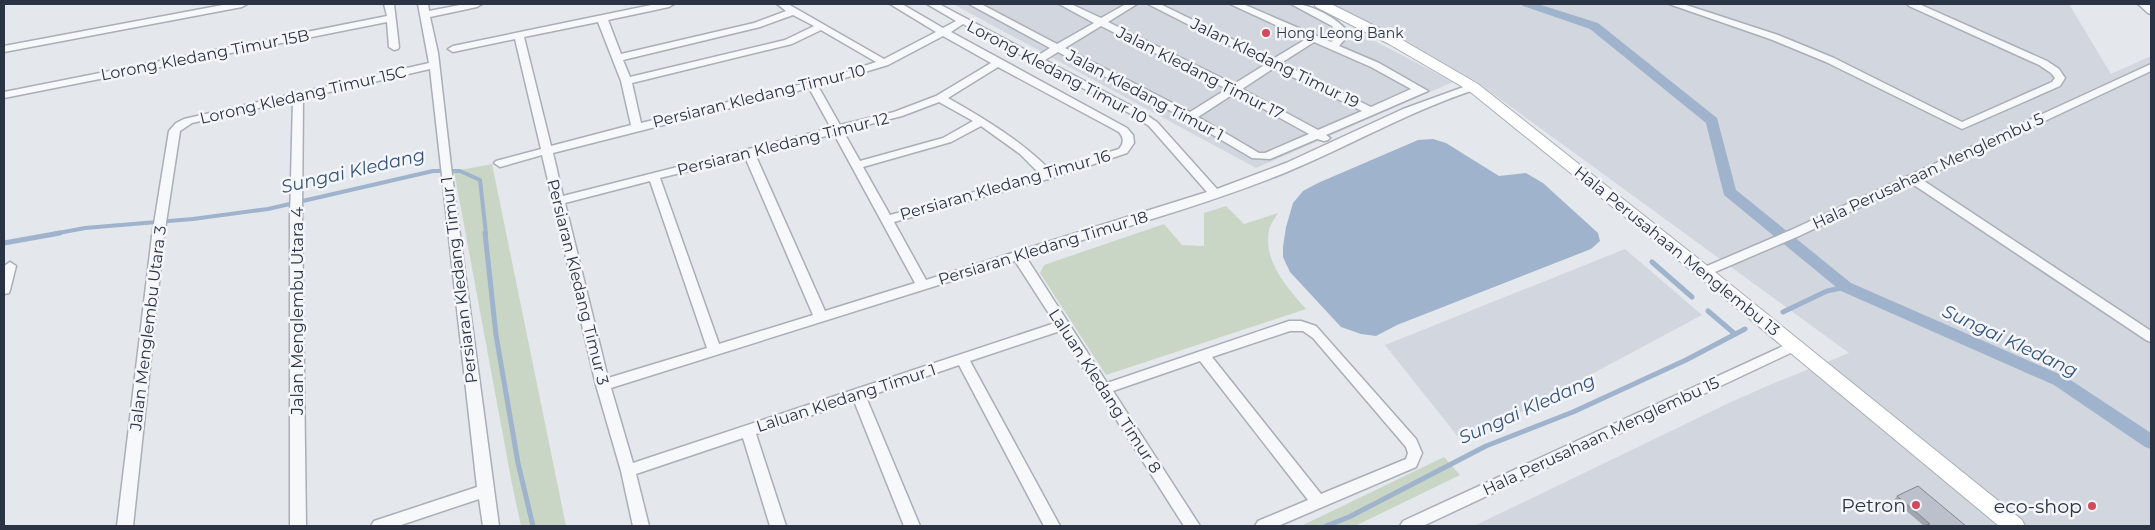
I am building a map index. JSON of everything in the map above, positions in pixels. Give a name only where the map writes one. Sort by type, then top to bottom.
[{"type":"street","points":[[4,49],[199,8],[242,4]]},
{"type":"street","points":[[389,4],[394,47]]},
{"type":"street","points":[[424,9],[477,4]]},
{"type":"street","points":[[453,49],[669,4]]},
{"type":"street","points":[[782,4],[884,63]]},
{"type":"street","name":"Lorong Kledang Timur 10","points":[[895,4],[998,63],[1123,130],[1128,135],[1129,141],[1128,146],[1123,151]]},
{"type":"street","name":"Lorong Kledang Timur 10","points":[[932,4],[1153,124],[1214,194]]},
{"type":"street","name":"Jalan Kledang Timur 1","points":[[974,4],[1190,117],[1256,156],[1266,157],[1420,88]]},
{"type":"street","name":"Jalan Kledang Timur 17","points":[[1064,4],[1233,88],[1336,144]]},
{"type":"street","points":[[1037,60],[1132,4]]},
{"type":"street","name":"Jalan Kledang Timur 19","points":[[1153,4],[1369,110]]},
{"type":"street","points":[[1235,4],[1375,65],[1420,88],[1436,99]]},
{"type":"street","points":[[1296,4],[1335,24],[1342,31],[1340,39],[1332,47]]},
{"type":"street","name":"Hala Perusahaan Menglembu 13","points":[[1320,4],[1394,41],[1473,87],[1704,272],[2014,526]]},
{"type":"street","points":[[1674,4],[1812,52],[1962,126],[2056,84],[2060,78],[2055,71],[2043,63],[1912,4]]},
{"type":"street","points":[[2144,4],[2151,11]]},
{"type":"street","name":"Persiaran Kledang Timur 1","points":[[424,9],[433,53],[485,491],[491,526]]},
{"type":"street","points":[[617,58],[757,26],[794,11]]},
{"type":"street","name":"Lorong Kledang Timur 15B","points":[[4,95],[392,18]]},
{"type":"street","points":[[602,18],[626,81],[637,127]]},
{"type":"street","name":"Persiaran Kledang Timur 10","points":[[500,163],[637,127],[812,86],[884,63],[944,32],[962,20]]},
{"type":"street","points":[[626,81],[788,42],[820,27]]},
{"type":"street","name":"Persiaran Kledang Timur 3","points":[[519,36],[603,385],[628,471],[641,526]]},
{"type":"street","points":[[1190,117],[1312,38]]},
{"type":"street","name":"Persiaran Kledang Timur 12","points":[[558,201],[749,154],[898,114],[940,98],[998,63]]},
{"type":"street","name":"Lorong Kledang Timur 15C","points":[[175,131],[180,125],[188,121],[434,65]]},
{"type":"street","name":"Hala Perusahaan Menglembu 5","points":[[1704,272],[1795,233],[2151,68]]},
{"type":"street","points":[[812,86],[923,286]]},
{"type":"street","name":"Persiaran Kledang Timur 18","points":[[603,385],[1214,194],[1274,173],[1436,99],[1473,87]]},
{"type":"street","name":"Jalan Menglembu Utara 4","points":[[298,96],[296,199],[298,526]]},
{"type":"street","points":[[940,98],[1009,140],[1037,162],[1048,175]]},
{"type":"street","points":[[857,165],[959,136],[980,121]]},
{"type":"street","name":"Jalan Menglembu Utara 3","points":[[125,526],[158,236],[175,131]]},
{"type":"street","name":"Persiaran Kledang Timur 16","points":[[887,220],[1048,175],[1123,151]]},
{"type":"street","points":[[749,154],[821,316]]},
{"type":"street","points":[[654,177],[714,349]]},
{"type":"street","points":[[1911,178],[2151,337]]},
{"type":"street","name":"Laluan Kledang Timur 8","points":[[1018,255],[1192,526]]},
{"type":"street","points":[[4,290],[10,266]]},
{"type":"street","name":"Laluan Kledang Timur 1","points":[[628,471],[1063,325]]},
{"type":"street","points":[[1104,389],[1289,326],[1300,325],[1310,328],[1318,334],[1411,443],[1416,450],[1416,457],[1411,463],[1262,526]]},
{"type":"street","name":"Hala Perusahaan Menglembu 15","points":[[1408,526],[1794,346]]},
{"type":"street","points":[[1203,355],[1318,502]]},
{"type":"street","points":[[962,359],[1052,526]]},
{"type":"street","points":[[858,394],[912,526]]},
{"type":"street","points":[[748,431],[778,526]]},
{"type":"street","points":[[379,526],[485,491]]},
{"type":"shaded area","points":[[953,4],[1304,4],[1453,82],[1256,168]]},
{"type":"shaded area","points":[[1332,4],[2069,4],[2111,74],[2151,56],[2151,526],[1474,526],[1729,403],[1849,353],[1477,82]]},
{"type":"shaded area","points":[[1625,249],[1702,315],[1463,443],[1385,345]]},
{"type":"green space","points":[[492,164],[566,526],[521,526],[512,484],[454,171]]},
{"type":"green space","points":[[1226,206],[1244,224],[1278,213],[1269,230],[1268,242],[1270,253],[1273,263],[1284,283],[1306,309],[1106,375],[1040,273],[1044,265],[1164,224],[1182,245],[1204,246],[1204,213]]},
{"type":"green space","points":[[1444,457],[1460,475],[1355,526],[1301,526]]},
{"type":"water","points":[[1433,139],[1446,143],[1499,176],[1526,173],[1543,183],[1598,233],[1600,241],[1591,249],[1397,325],[1376,336],[1361,334],[1341,327],[1290,272],[1283,257],[1286,227],[1293,203],[1303,191],[1318,183],[1418,140]]},
{"type":"building","name":"Petron","points":[[1918,486],[1966,526],[1924,526],[1930,524],[1897,496]]},
{"type":"waterway","name":"Sungai Kledang","points":[[1527,4],[1594,26],[1712,121],[1729,192],[1846,287],[2060,381],[2151,442]]},
{"type":"waterway","name":"Sungai Kledang","points":[[53,234],[85,228],[193,219],[268,209],[433,171],[460,171],[480,180],[486,234]]},
{"type":"waterway","name":"Sungai Kledang","points":[[4,243],[60,233]]},
{"type":"waterway","name":"Sungai Kledang","points":[[485,233],[496,335],[518,463],[533,526]]},
{"type":"waterway","points":[[1652,262],[1692,297]]},
{"type":"waterway","name":"Sungai Kledang","points":[[1783,312],[1827,291],[1846,287]]},
{"type":"waterway","points":[[1708,311],[1735,334]]},
{"type":"waterway","name":"Sungai Kledang","points":[[1326,526],[1349,517],[1486,446],[1573,412],[1686,360],[1745,329]]},
{"type":"place","name":"Hong Leong Bank","points":[[1266,33]]},
{"type":"place","name":"Petron","points":[[1916,505]]},
{"type":"place","name":"eco-shop","points":[[2092,506]]}]
